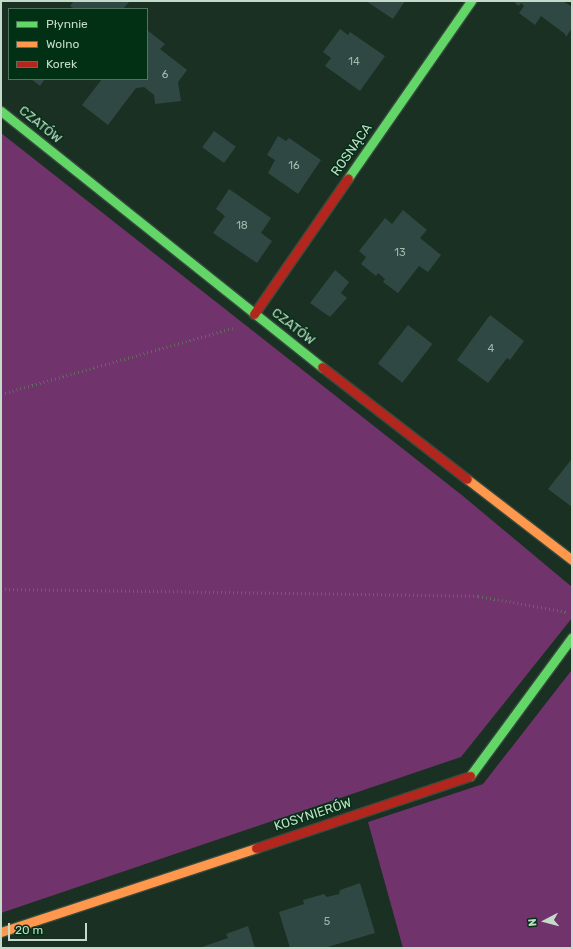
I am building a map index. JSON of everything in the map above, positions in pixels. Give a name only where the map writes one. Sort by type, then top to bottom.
[{"type":"street","name":"ROSNĄCA","points":[[254,314],[471,1]]},
{"type":"street","name":"CZATÓW","points":[[1,111],[254,314],[572,560]]},
{"type":"street","name":"KOSYNIERÓW","points":[[1,932],[469,778],[572,637]]},
{"type":"path","points":[[1,394],[233,328]]},
{"type":"path","points":[[1,589],[478,596],[572,612]]},
{"type":"shaded area","points":[[1,133],[463,496],[572,587],[572,618],[461,757],[1,913]]},
{"type":"shaded area","points":[[571,671],[572,948],[403,948],[368,822],[483,784]]},
{"type":"building","points":[[74,1],[130,1],[124,8],[73,8],[70,6]]},
{"type":"building","points":[[366,1],[405,1],[393,19]]},
{"type":"building","points":[[516,1],[563,1],[572,7],[572,28],[566,37],[565,34],[541,16],[535,25],[519,13],[524,6],[521,3],[519,6],[515,3]]},
{"type":"building","points":[[340,29],[348,35],[350,32],[385,56],[360,91],[325,66],[331,58],[323,52]]},
{"type":"building","points":[[148,31],[165,44],[160,49],[187,70],[178,82],[181,101],[155,104],[154,95],[144,87],[136,88],[108,125],[82,105],[101,80],[148,80]]},
{"type":"building","points":[[32,80],[44,80],[40,86]]},
{"type":"building","points":[[214,131],[236,147],[224,163],[202,147]]},
{"type":"building","points":[[278,136],[286,141],[289,138],[321,160],[298,194],[268,173],[275,160],[267,155]]},
{"type":"building","points":[[229,189],[271,218],[261,233],[272,241],[257,263],[213,233],[225,216],[216,209]]},
{"type":"building","points":[[403,210],[427,230],[420,238],[441,255],[428,272],[419,266],[398,293],[383,282],[385,279],[378,273],[376,276],[361,264],[366,257],[359,251],[385,218],[392,224]]},
{"type":"building","points":[[335,270],[349,282],[341,293],[347,298],[330,317],[310,303]]},
{"type":"building","points":[[490,315],[524,341],[510,360],[507,358],[488,383],[457,360]]},
{"type":"building","points":[[408,325],[432,344],[402,383],[378,364]]},
{"type":"building","points":[[571,460],[572,461],[572,507],[548,489]]},
{"type":"building","points":[[360,883],[375,933],[324,948],[290,948],[279,912],[304,904],[303,900],[324,894],[327,897],[339,894],[340,890]]},
{"type":"building","points":[[248,926],[255,948],[199,948],[228,938],[226,934]]},
{"type":"traffic: fast","points":[[348,178],[471,1]]},
{"type":"traffic: fast","points":[[1,111],[322,367]]},
{"type":"traffic: fast","points":[[470,776],[572,637]]},
{"type":"traffic: slow","points":[[467,479],[572,560]]},
{"type":"traffic: slow","points":[[1,932],[256,848]]},
{"type":"traffic: jam","points":[[254,314],[348,178]]},
{"type":"traffic: jam","points":[[322,367],[467,479]]},
{"type":"traffic: jam","points":[[256,848],[470,776]]}]
